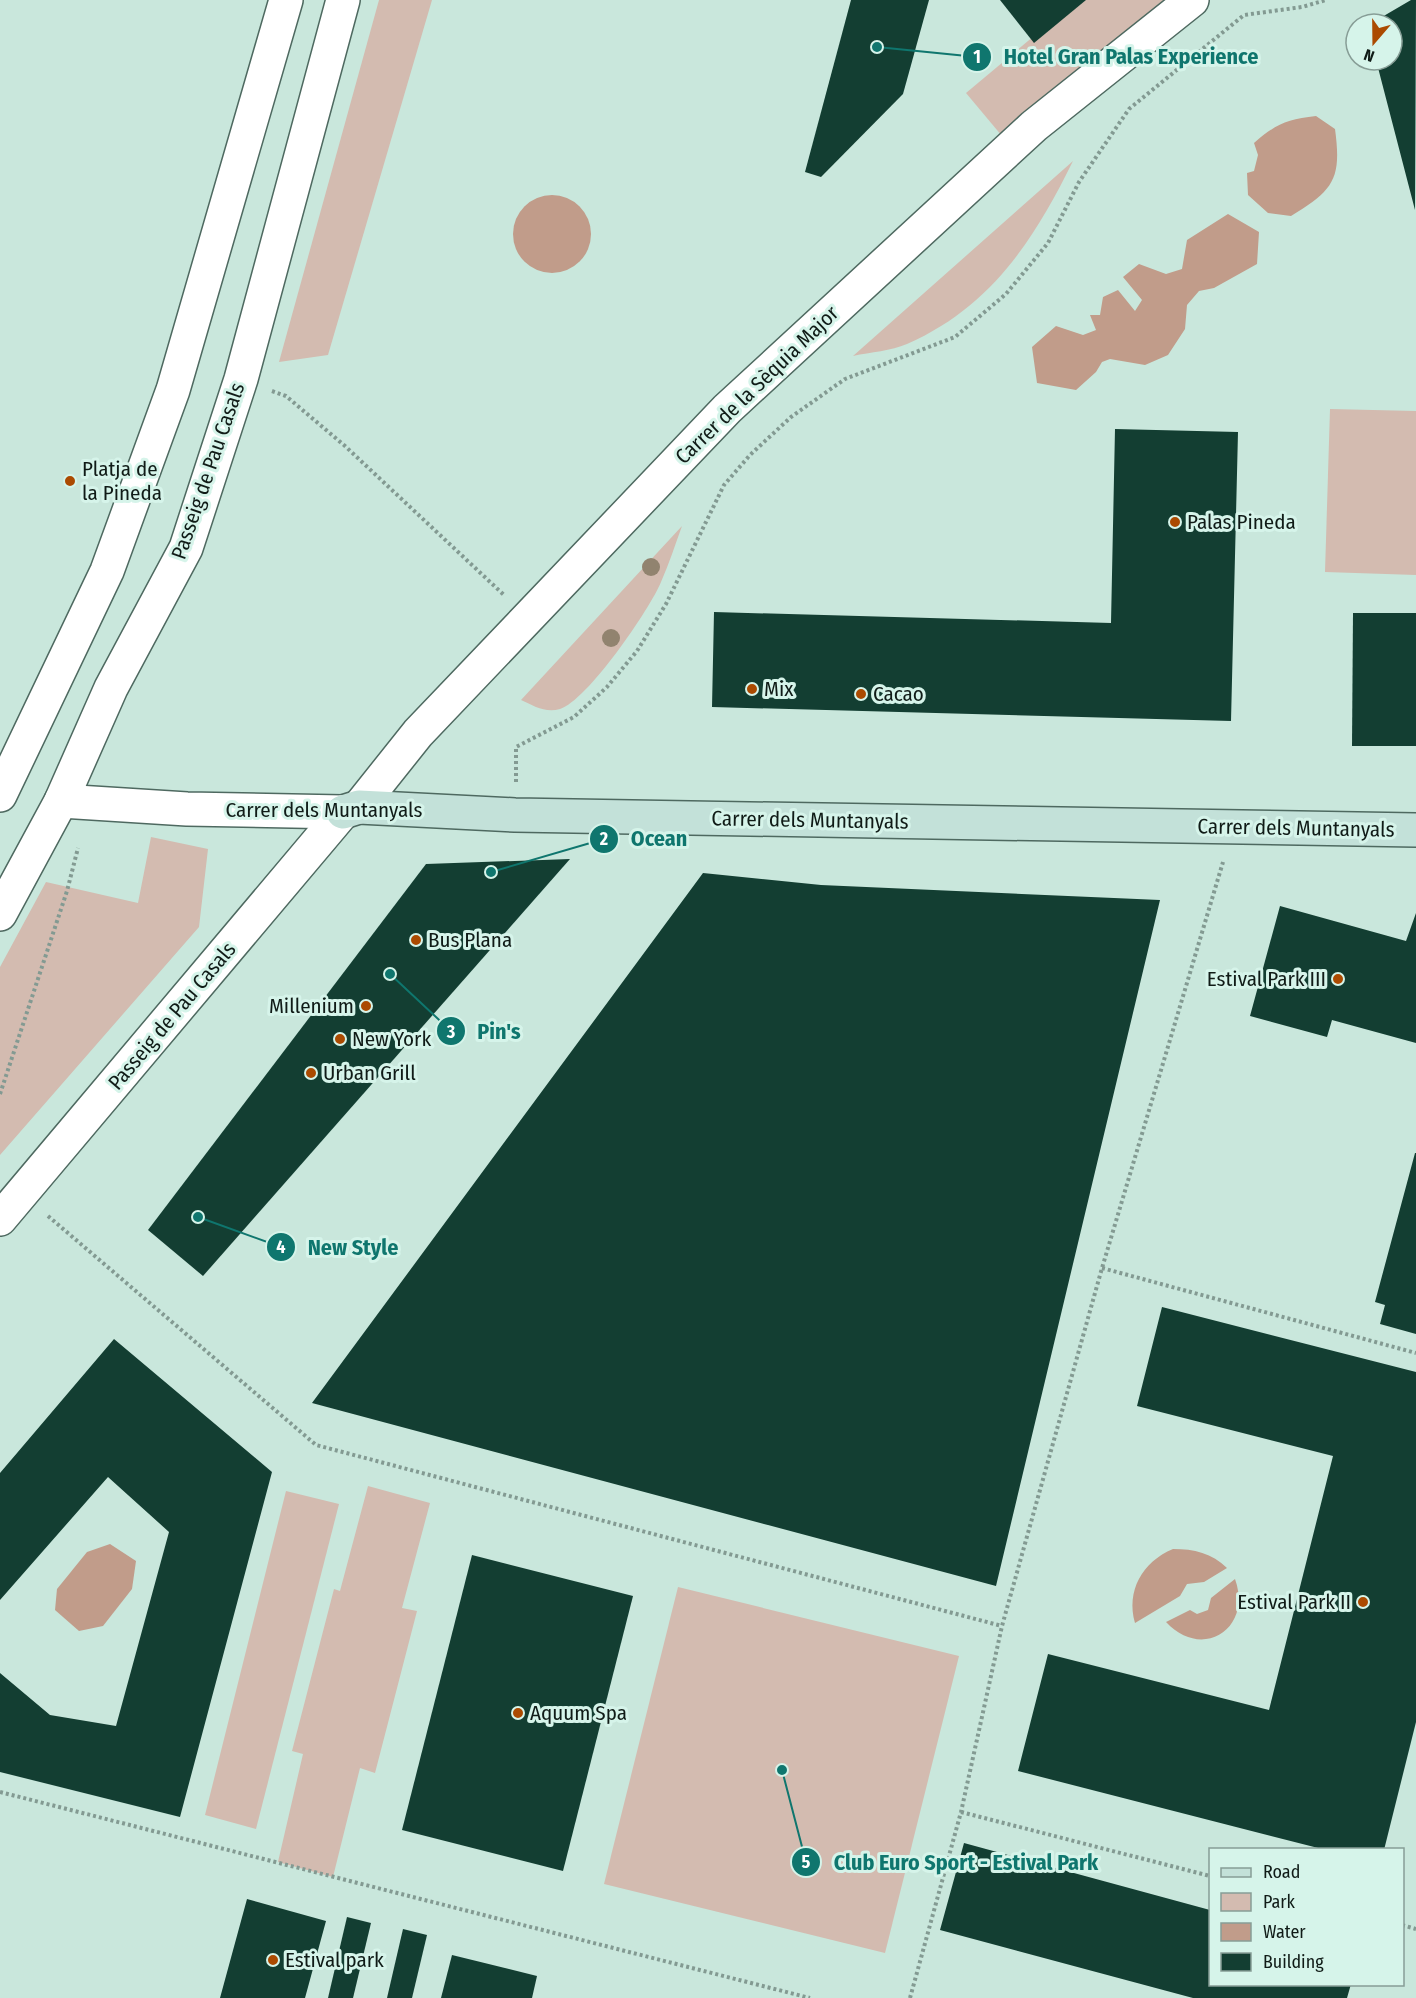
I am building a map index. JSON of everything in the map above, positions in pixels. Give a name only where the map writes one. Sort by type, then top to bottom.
[{"type":"street","points":[[0,795],[107,571],[173,390],[286,0]]},
{"type":"street","name":"Passeig de Pau Casals","points":[[0,914],[61,801],[111,688],[186,548],[241,379],[343,0]]},
{"type":"street","name":"Carrer de la Sèquia Major","points":[[351,810],[418,733],[727,409],[1034,126],[1192,0]]},
{"type":"street","name":"Carrer dels Muntanyals","points":[[61,801],[187,809],[351,810],[515,815],[1416,830]]},
{"type":"street","name":"Passeig de Pau Casals","points":[[0,1219],[351,810]]},
{"type":"path","points":[[515,815],[516,747],[574,717],[607,687],[637,651],[666,604],[724,485],[750,455],[791,417],[845,379],[955,337],[1006,294],[1048,243],[1079,182],[1129,109],[1244,15],[1302,7],[1326,0]]},
{"type":"path","points":[[241,379],[286,396],[405,500],[528,618]]},
{"type":"path","points":[[910,1998],[961,1812],[1002,1626],[1102,1268],[1234,827]]},
{"type":"path","points":[[47,1215],[316,1445],[1002,1626]]},
{"type":"path","points":[[1102,1268],[1416,1353]]},
{"type":"path","points":[[0,1792],[810,1998]]},
{"type":"path","points":[[961,1812],[1209,1876]]},
{"type":"green space","points":[[379,0],[432,0],[328,355],[279,362]]},
{"type":"green space","points":[[1077,0],[1173,0],[1002,136],[966,93]]},
{"type":"green space","points":[[1073,161],[1025,244],[986,291],[937,329],[907,344],[853,356]]},
{"type":"green space","points":[[1330,409],[1416,411],[1416,575],[1325,572]]},
{"type":"green space","points":[[682,526],[655,595],[617,653],[586,690],[572,702],[555,710],[540,708],[521,700]]},
{"type":"green space","points":[[151,837],[208,849],[199,927],[0,1155],[0,967],[46,882],[138,903]]},
{"type":"green space","points":[[368,1486],[430,1503],[402,1608],[417,1611],[375,1773],[360,1768],[333,1877],[278,1862],[303,1754],[292,1751],[334,1589],[340,1591]]},
{"type":"green space","points":[[286,1491],[339,1504],[256,1829],[205,1815]]},
{"type":"green space","points":[[678,1587],[959,1656],[885,1953],[604,1884]]},
{"type":"water","points":[[1316,116],[1335,129],[1337,160],[1331,182],[1317,199],[1291,216],[1268,213],[1248,195],[1247,173],[1254,171],[1258,155],[1254,143],[1282,124]]},
{"type":"water","points":[[552,195],[567,198],[584,212],[591,234],[588,249],[574,266],[552,273],[537,270],[520,256],[513,234],[516,219],[530,202]]},
{"type":"water","points":[[1228,214],[1259,232],[1257,264],[1214,288],[1199,291],[1187,305],[1185,329],[1168,355],[1145,365],[1110,359],[1102,362],[1096,372],[1076,390],[1037,383],[1032,347],[1056,326],[1083,335],[1096,330],[1090,315],[1100,315],[1103,297],[1118,290],[1135,311],[1142,300],[1123,277],[1139,264],[1166,274],[1182,269],[1187,240]]},
{"type":"water","points":[[110,1544],[136,1561],[132,1589],[103,1626],[79,1631],[55,1610],[57,1589],[87,1552]]},
{"type":"water","points":[[1173,1549],[1202,1553],[1227,1568],[1204,1582],[1187,1584],[1180,1596],[1135,1623],[1133,1600],[1139,1579],[1153,1562]]},
{"type":"water","points":[[1235,1579],[1239,1597],[1237,1612],[1231,1625],[1221,1634],[1208,1639],[1194,1639],[1180,1633],[1166,1622],[1190,1610],[1197,1614],[1208,1610],[1211,1598]]},
{"type":"building","points":[[851,0],[929,0],[903,94],[821,177],[805,172]]},
{"type":"building","points":[[1000,0],[1086,0],[1034,43]]},
{"type":"building","points":[[1411,0],[1416,0],[1415,210],[1379,72],[1404,72],[1404,12],[1390,12]]},
{"type":"building","name":"Palas Pineda","points":[[1115,429],[1238,432],[1231,721],[712,707],[714,612],[1111,623]]},
{"type":"building","points":[[1353,613],[1416,613],[1416,746],[1352,746]]},
{"type":"building","points":[[570,859],[203,1276],[148,1230],[426,864]]},
{"type":"building","points":[[703,873],[821,885],[1160,900],[996,1586],[312,1403]]},
{"type":"building","name":"Estival Park III","points":[[1280,906],[1406,941],[1416,913],[1416,1043],[1332,1020],[1327,1037],[1250,1016]]},
{"type":"building","points":[[1415,1153],[1416,1334],[1380,1324],[1385,1305],[1375,1302]]},
{"type":"building","points":[[1162,1307],[1416,1372],[1416,1722],[1384,1848],[1318,1848],[1018,1771],[1048,1654],[1269,1710],[1333,1456],[1137,1406]]},
{"type":"building","points":[[114,1339],[272,1472],[180,1817],[0,1772],[0,1673],[50,1715],[116,1726],[169,1532],[108,1477],[0,1600],[0,1473]]},
{"type":"building","name":"Aquum Spa","points":[[472,1555],[633,1596],[563,1871],[402,1830]]},
{"type":"building","points":[[964,1843],[1209,1910],[1209,1986],[1350,1986],[1347,1998],[1193,1998],[940,1930]]},
{"type":"building","name":"Estival park","points":[[247,1899],[326,1921],[305,1998],[220,1998]]},
{"type":"building","points":[[347,1917],[371,1923],[353,1998],[328,1998]]},
{"type":"building","points":[[403,1929],[427,1935],[412,1998],[387,1998]]},
{"type":"building","points":[[452,1955],[537,1976],[532,1998],[441,1998]]},
{"type":"place","name":"Hotel Gran Palas Experience","points":[[877,47]]},
{"type":"place","name":"Platja de la Pineda","points":[[70,481]]},
{"type":"place","name":"Palas Pineda","points":[[1175,522]]},
{"type":"place","name":"Mix","points":[[752,689]]},
{"type":"place","name":"Cacao","points":[[861,694]]},
{"type":"place","name":"Ocean","points":[[491,872]]},
{"type":"place","name":"Bus Plana","points":[[416,940]]},
{"type":"place","name":"Pin's","points":[[390,974]]},
{"type":"place","name":"Estival Park III","points":[[1338,979]]},
{"type":"place","name":"Millenium","points":[[366,1006]]},
{"type":"place","name":"New York","points":[[340,1039]]},
{"type":"place","name":"Urban Grill","points":[[311,1073]]},
{"type":"place","name":"New Style","points":[[198,1217]]},
{"type":"place","name":"Estival Park II","points":[[1363,1602]]},
{"type":"place","name":"Aquum Spa","points":[[518,1713]]},
{"type":"place","name":"Club Euro Sport - Estival Park","points":[[782,1770]]},
{"type":"place","name":"Estival park","points":[[273,1960]]}]
